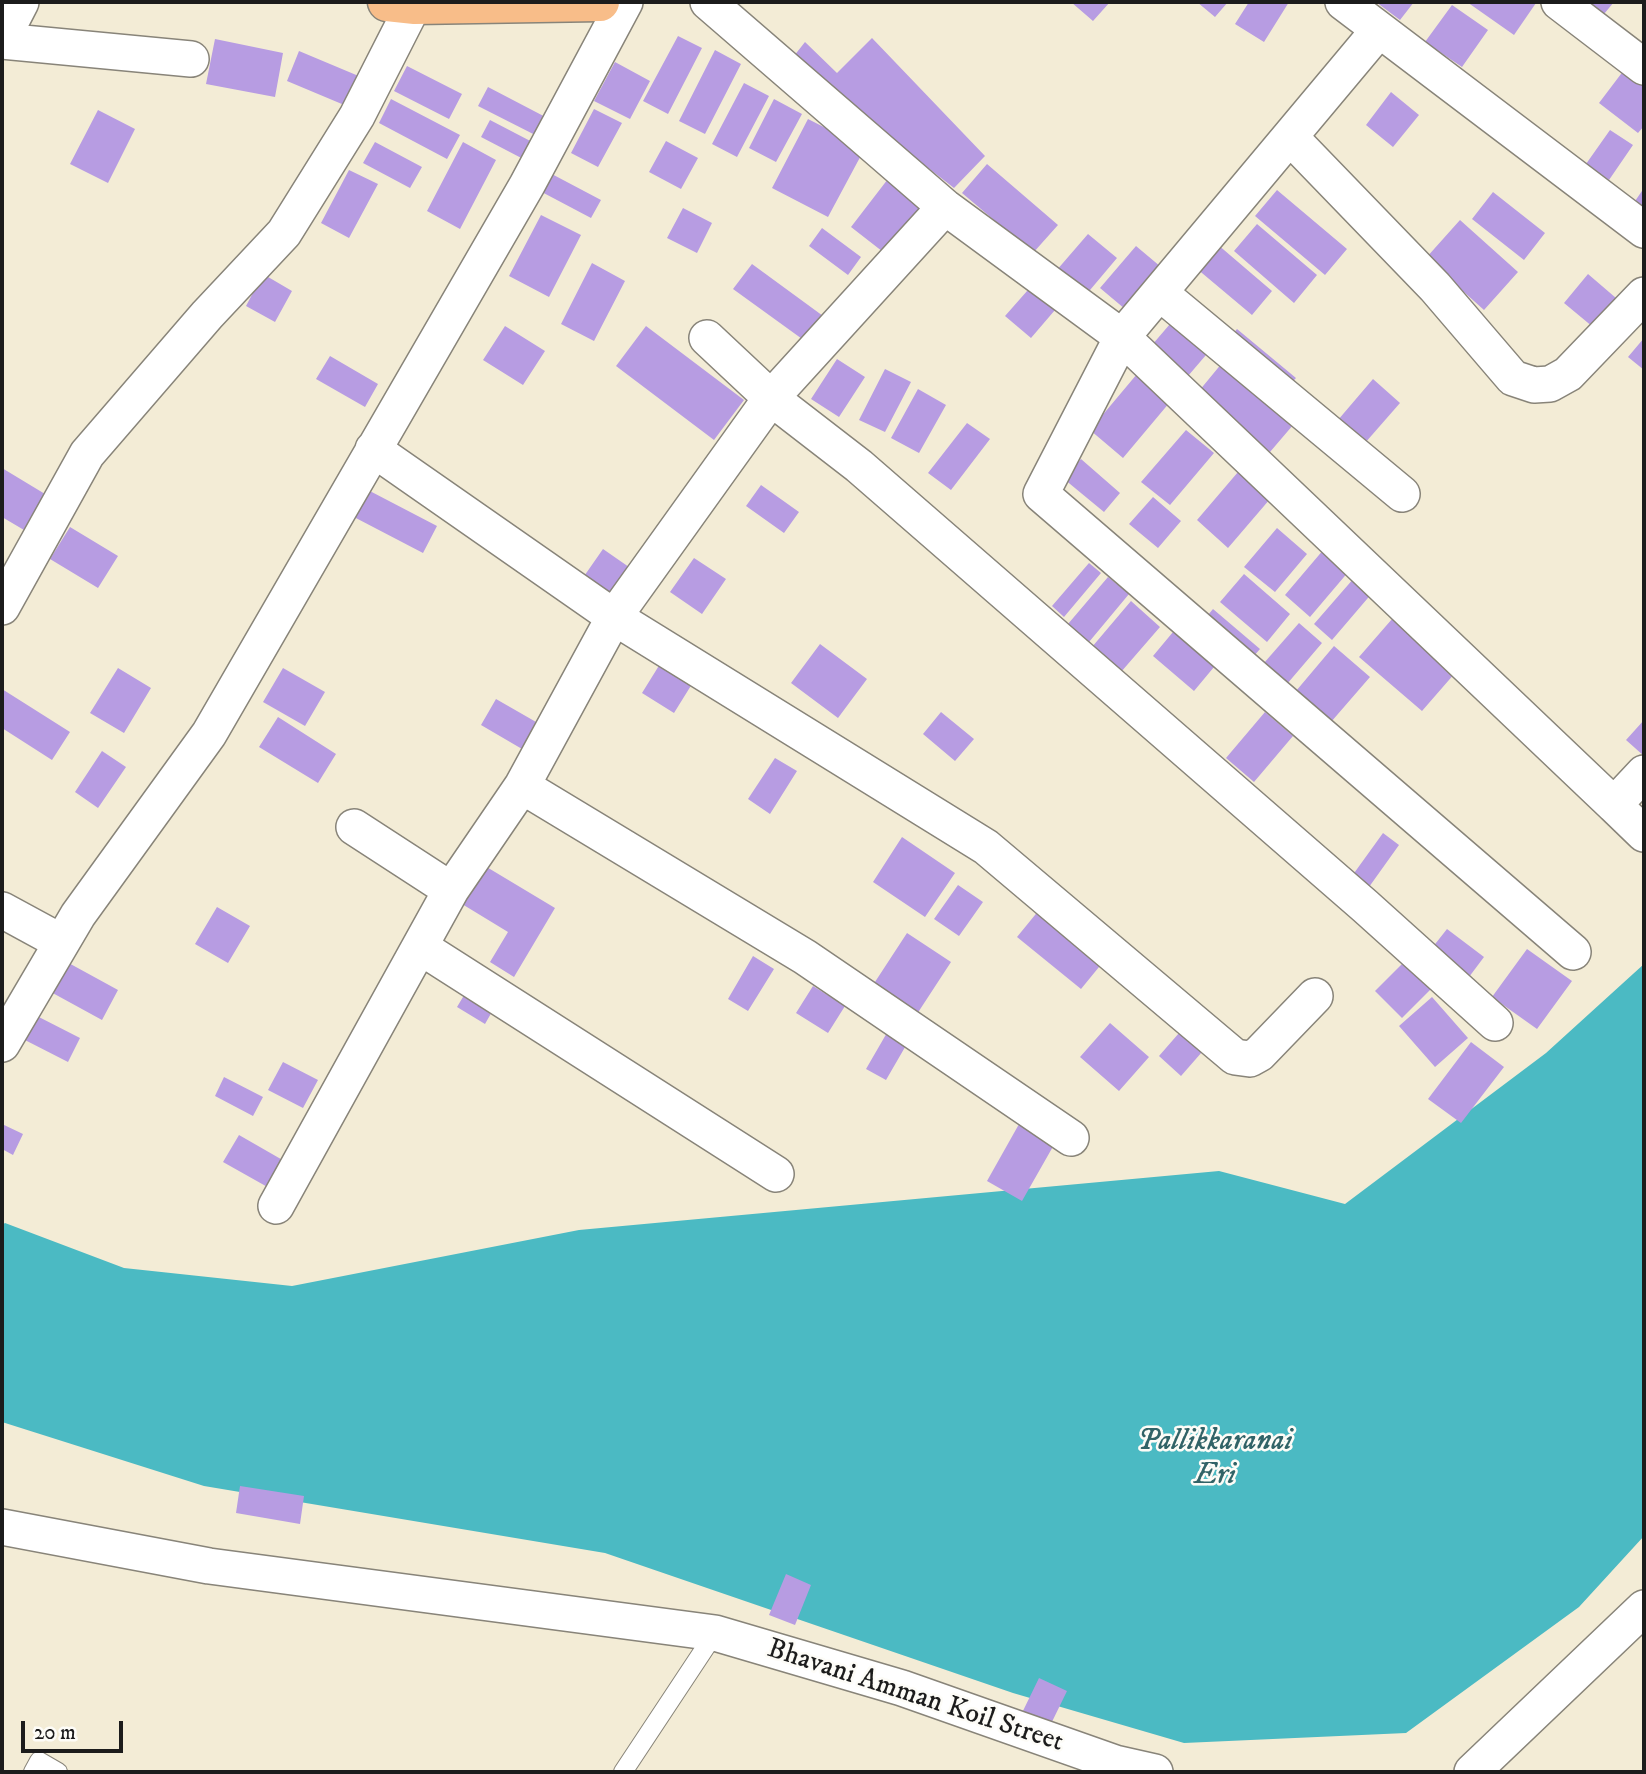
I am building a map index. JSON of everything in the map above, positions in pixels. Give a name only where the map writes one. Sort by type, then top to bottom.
[{"type":"main road","points":[[406,3],[600,2]]},
{"type":"street","points":[[21,2],[2,40],[191,59]]},
{"type":"street","points":[[2,1044],[61,942],[209,734],[527,185],[625,2]]},
{"type":"street","points":[[708,2],[945,207],[1122,337],[1644,834]]},
{"type":"street","points":[[1343,2],[1644,230]]},
{"type":"street","points":[[1559,2],[1644,67]]},
{"type":"street","points":[[2,607],[87,454],[207,315],[284,233],[357,116],[406,3]]},
{"type":"street","points":[[1380,30],[1122,337],[1041,494],[1573,952]]},
{"type":"street","points":[[1290,137],[1435,287],[1513,378],[1534,385],[1550,384],[1568,374],[1644,295]]},
{"type":"street","points":[[276,1206],[422,948],[451,890],[522,786],[614,617],[771,398],[945,207]]},
{"type":"street","points":[[1160,293],[1402,494]]},
{"type":"street","points":[[707,338],[771,398],[859,466],[1365,906],[1495,1024]]},
{"type":"street","points":[[373,449],[614,617],[986,847],[1235,1057],[1250,1059],[1259,1054],[1315,996]]},
{"type":"street","points":[[1614,805],[1644,773]]},
{"type":"street","points":[[522,786],[805,957],[1071,1138]]},
{"type":"street","points":[[354,827],[451,890]]},
{"type":"street","points":[[2,910],[61,942]]},
{"type":"street","points":[[422,948],[776,1174]]},
{"type":"street","name":"Bhavani Amman Koil Street","points":[[2,1527],[209,1566],[715,1633],[902,1688],[1115,1763],[1155,1772]]},
{"type":"street","points":[[1472,1772],[1644,1608]]},
{"type":"lane","points":[[623,1772],[715,1633]]},
{"type":"lane","points":[[33,1772],[39,1761],[58,1772]]},
{"type":"water","name":"Pallikkaranai Eri","points":[[1644,964],[1644,1536],[1579,1607],[1406,1733],[1184,1743],[1013,1693],[605,1553],[204,1486],[2,1422],[2,1225],[5,1223],[124,1268],[292,1286],[579,1230],[1219,1171],[1345,1204],[1546,1053]]},
{"type":"building","points":[[1071,2],[1110,2],[1093,21]]},
{"type":"building","points":[[1197,2],[1228,2],[1215,17]]},
{"type":"building","points":[[1249,2],[1289,2],[1264,42],[1235,24]]},
{"type":"building","points":[[1376,2],[1414,2],[1400,20]]},
{"type":"building","points":[[1467,2],[1534,2],[1536,3],[1514,35]]},
{"type":"building","points":[[1588,2],[1614,2],[1604,14]]},
{"type":"building","points":[[1452,5],[1488,30],[1462,67],[1425,42]]},
{"type":"building","points":[[678,36],[702,48],[668,114],[643,101]]},
{"type":"building","points":[[872,38],[985,156],[954,188],[790,61],[805,42],[837,73]]},
{"type":"building","points":[[215,39],[283,53],[275,97],[206,84]]},
{"type":"building","points":[[715,50],[741,64],[705,134],[679,121]]},
{"type":"building","points":[[299,51],[361,77],[349,107],[287,81]]},
{"type":"building","points":[[615,62],[650,81],[630,119],[594,101]]},
{"type":"building","points":[[407,66],[462,94],[449,119],[394,91]]},
{"type":"building","points":[[1624,70],[1644,85],[1644,126],[1638,133],[1599,103]]},
{"type":"building","points":[[744,83],[769,96],[737,157],[712,144]]},
{"type":"building","points":[[488,87],[555,122],[545,140],[478,106]]},
{"type":"building","points":[[1391,92],[1419,115],[1393,147],[1366,125]]},
{"type":"building","points":[[391,99],[460,135],[447,159],[379,123]]},
{"type":"building","points":[[774,99],[802,114],[776,162],[749,148]]},
{"type":"building","points":[[594,109],[622,123],[598,167],[571,153]]},
{"type":"building","points":[[98,110],[135,129],[108,183],[70,164]]},
{"type":"building","points":[[808,119],[865,148],[828,217],[772,188]]},
{"type":"building","points":[[490,120],[538,145],[529,162],[481,137]]},
{"type":"building","points":[[1610,130],[1633,145],[1609,180],[1586,164]]},
{"type":"building","points":[[666,141],[698,158],[681,189],[649,172]]},
{"type":"building","points":[[375,142],[422,167],[410,188],[363,163]]},
{"type":"building","points":[[463,142],[496,160],[460,229],[427,211]]},
{"type":"building","points":[[987,164],[1058,225],[1033,253],[962,193]]},
{"type":"building","points":[[349,170],[378,184],[349,238],[321,223]]},
{"type":"building","points":[[548,172],[601,200],[591,218],[538,190]]},
{"type":"building","points":[[891,175],[927,203],[887,255],[851,227]]},
{"type":"building","points":[[1644,188],[1644,213],[1633,204]]},
{"type":"building","points":[[1277,190],[1347,249],[1325,275],[1255,216]]},
{"type":"building","points":[[1493,192],[1545,233],[1524,260],[1472,219]]},
{"type":"building","points":[[683,208],[712,223],[697,253],[667,238]]},
{"type":"building","points":[[541,215],[581,235],[549,297],[509,276]]},
{"type":"building","points":[[1460,220],[1518,272],[1484,310],[1426,258]]},
{"type":"building","points":[[1257,224],[1317,275],[1294,303],[1234,251]]},
{"type":"building","points":[[822,228],[861,257],[848,275],[809,246]]},
{"type":"building","points":[[1088,234],[1117,258],[1085,296],[1056,271]]},
{"type":"building","points":[[1217,244],[1272,291],[1252,315],[1196,268]]},
{"type":"building","points":[[1136,246],[1161,267],[1125,309],[1100,288]]},
{"type":"building","points":[[592,263],[625,281],[594,341],[561,324]]},
{"type":"building","points":[[752,264],[834,324],[816,349],[733,289]]},
{"type":"building","points":[[263,274],[292,291],[275,322],[246,306]]},
{"type":"building","points":[[1588,274],[1623,304],[1599,332],[1564,303]]},
{"type":"building","points":[[1035,282],[1061,303],[1031,338],[1005,316]]},
{"type":"building","points":[[1176,317],[1212,348],[1188,376],[1152,345]]},
{"type":"building","points":[[505,326],[545,351],[523,385],[483,360]]},
{"type":"building","points":[[646,326],[744,400],[714,440],[616,366]]},
{"type":"building","points":[[1237,329],[1296,378],[1284,391],[1226,342]]},
{"type":"building","points":[[1644,338],[1644,370],[1628,357]]},
{"type":"building","points":[[330,356],[378,384],[365,407],[316,379]]},
{"type":"building","points":[[1227,357],[1299,418],[1270,452],[1199,391]]},
{"type":"building","points":[[837,359],[865,377],[839,417],[811,399]]},
{"type":"building","points":[[885,369],[911,382],[885,432],[859,420]]},
{"type":"building","points":[[1137,374],[1170,402],[1123,458],[1090,430]]},
{"type":"building","points":[[1373,379],[1400,403],[1365,443],[1338,420]]},
{"type":"building","points":[[918,389],[946,405],[919,453],[891,438]]},
{"type":"building","points":[[967,423],[990,439],[951,490],[928,473]]},
{"type":"building","points":[[1186,430],[1214,453],[1170,505],[1141,482]]},
{"type":"building","points":[[1081,459],[1120,493],[1104,512],[1064,479]]},
{"type":"building","points":[[1244,465],[1276,492],[1228,548],[1197,520]]},
{"type":"building","points":[[2,468],[45,494],[24,530],[2,517]]},
{"type":"building","points":[[761,485],[799,512],[784,533],[746,506]]},
{"type":"building","points":[[366,489],[437,526],[423,553],[352,516]]},
{"type":"building","points":[[1153,497],[1181,521],[1158,548],[1129,524]]},
{"type":"building","points":[[70,527],[118,556],[98,588],[50,559]]},
{"type":"building","points":[[1277,528],[1307,554],[1275,592],[1244,567]]},
{"type":"building","points":[[1330,542],[1355,564],[1310,617],[1285,595]]},
{"type":"building","points":[[603,549],[639,574],[617,607],[580,582]]},
{"type":"building","points":[[694,558],[726,579],[702,614],[670,592]]},
{"type":"building","points":[[1089,563],[1101,573],[1064,617],[1052,606]]},
{"type":"building","points":[[1361,570],[1379,585],[1332,640],[1314,624]]},
{"type":"building","points":[[1244,574],[1290,614],[1267,642],[1220,602]]},
{"type":"building","points":[[1108,577],[1129,594],[1089,642],[1068,624]]},
{"type":"building","points":[[1131,601],[1160,627],[1121,672],[1092,647]]},
{"type":"building","points":[[1213,609],[1260,649],[1245,666],[1198,627]]},
{"type":"building","points":[[1399,611],[1462,665],[1422,711],[1359,657]]},
{"type":"building","points":[[1299,623],[1322,643],[1281,691],[1257,671]]},
{"type":"building","points":[[1173,632],[1214,667],[1194,691],[1153,656]]},
{"type":"building","points":[[820,644],[867,679],[838,718],[791,683]]},
{"type":"building","points":[[1334,646],[1370,677],[1331,722],[1296,691]]},
{"type":"building","points":[[660,664],[692,684],[674,713],[642,693]]},
{"type":"building","points":[[118,668],[151,688],[124,733],[90,713]]},
{"type":"building","points":[[283,668],[325,692],[305,726],[263,702]]},
{"type":"building","points":[[2,689],[70,732],[52,760],[2,728]]},
{"type":"building","points":[[496,699],[550,730],[534,756],[481,725]]},
{"type":"building","points":[[941,712],[974,739],[955,761],[923,734]]},
{"type":"building","points":[[1265,712],[1293,736],[1254,782],[1226,758]]},
{"type":"building","points":[[278,717],[336,754],[318,783],[259,747]]},
{"type":"building","points":[[1644,720],[1644,756],[1626,740]]},
{"type":"building","points":[[102,751],[126,767],[98,808],[75,792]]},
{"type":"building","points":[[775,758],[797,771],[770,814],[748,799]]},
{"type":"building","points":[[1383,833],[1399,845],[1369,887],[1352,876]]},
{"type":"building","points":[[902,837],[955,873],[925,917],[873,882]]},
{"type":"building","points":[[485,866],[555,908],[514,977],[490,962],[508,932],[462,904]]},
{"type":"building","points":[[958,885],[983,902],[959,936],[934,919]]},
{"type":"building","points":[[1044,904],[1108,956],[1081,989],[1017,937]]},
{"type":"building","points":[[217,907],[250,926],[228,963],[195,944]]},
{"type":"building","points":[[1447,929],[1484,957],[1469,977],[1432,948]]},
{"type":"building","points":[[907,933],[951,962],[917,1014],[873,985]]},
{"type":"building","points":[[1527,949],[1572,981],[1537,1029],[1492,997]]},
{"type":"building","points":[[753,956],[774,969],[748,1011],[728,999]]},
{"type":"building","points":[[65,961],[118,990],[102,1020],[49,991]]},
{"type":"building","points":[[1405,961],[1432,988],[1402,1018],[1375,991]]},
{"type":"building","points":[[813,986],[845,1006],[828,1033],[796,1013]]},
{"type":"building","points":[[469,987],[497,1003],[485,1024],[457,1007]]},
{"type":"building","points":[[1432,997],[1468,1038],[1435,1067],[1399,1026]]},
{"type":"building","points":[[33,1014],[80,1038],[68,1062],[21,1038]]},
{"type":"building","points":[[1110,1023],[1149,1057],[1119,1091],[1080,1057]]},
{"type":"building","points":[[1186,1025],[1209,1044],[1181,1076],[1159,1056]]},
{"type":"building","points":[[888,1031],[908,1042],[886,1080],[866,1069]]},
{"type":"building","points":[[1471,1042],[1504,1067],[1461,1123],[1428,1099]]},
{"type":"building","points":[[283,1062],[318,1080],[303,1108],[268,1090]]},
{"type":"building","points":[[224,1077],[263,1097],[253,1116],[215,1096]]},
{"type":"building","points":[[1023,1117],[1059,1136],[1022,1201],[987,1181]]},
{"type":"building","points":[[2,1124],[23,1134],[13,1155],[2,1149]]},
{"type":"building","points":[[239,1135],[286,1162],[271,1189],[223,1162]]},
{"type":"building","points":[[240,1486],[304,1496],[300,1524],[236,1513]]},
{"type":"building","points":[[786,1574],[811,1585],[795,1625],[769,1615]]},
{"type":"building","points":[[1039,1678],[1067,1691],[1048,1730],[1020,1717]]}]
